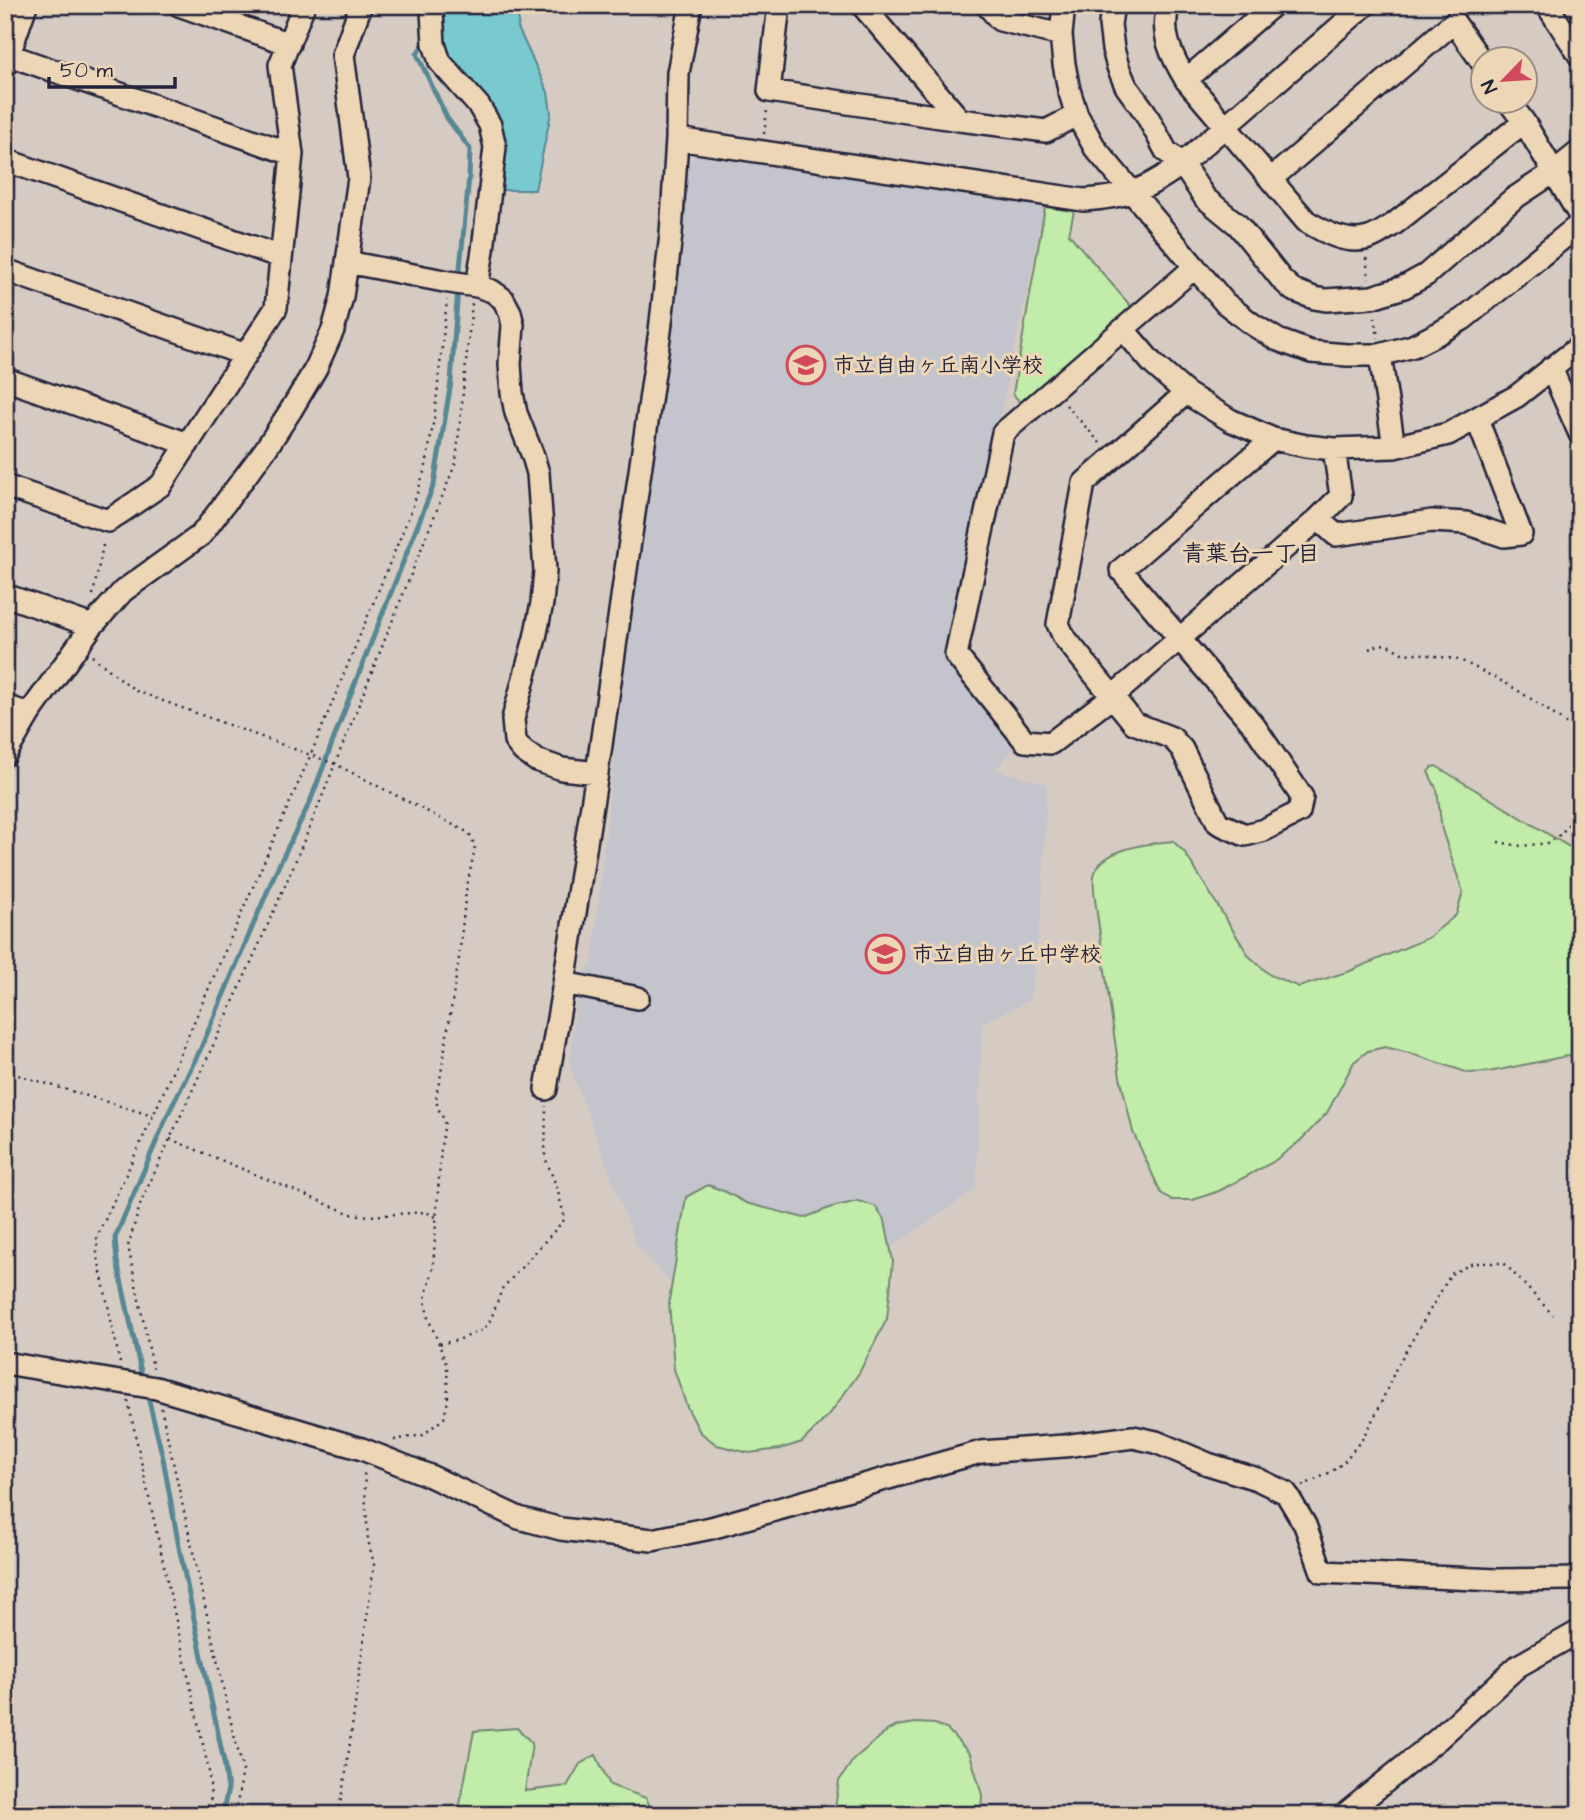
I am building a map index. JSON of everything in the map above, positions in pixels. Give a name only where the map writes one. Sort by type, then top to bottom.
[{"type":"street","points":[[26,5],[7,60],[292,153]]},
{"type":"street","points":[[179,5],[289,44]]},
{"type":"street","points":[[5,486],[108,521],[161,485],[276,308],[292,153],[280,65],[304,5]]},
{"type":"street","points":[[5,755],[29,714],[92,626],[123,591],[201,535],[265,450],[316,368],[333,330],[342,297],[359,178],[343,55],[361,5]]},
{"type":"street","points":[[433,5],[434,44],[440,62],[479,106],[490,125],[495,147],[477,286]]},
{"type":"street","points":[[546,1089],[597,773],[660,331],[671,233],[678,73],[691,5]]},
{"type":"street","points":[[779,5],[769,91],[1046,131],[1077,115]]},
{"type":"street","points":[[862,5],[960,120]]},
{"type":"street","points":[[987,5],[1000,20],[1061,35]]},
{"type":"street","points":[[1064,5],[1061,35],[1064,64],[1077,115],[1095,148],[1225,303],[1251,324],[1278,340],[1311,352],[1347,355],[1380,355],[1413,346],[1463,319],[1580,224]]},
{"type":"street","points":[[1113,5],[1110,24],[1118,67],[1126,86],[1145,112],[1166,151],[1182,164],[1205,198],[1238,225],[1282,280],[1293,290],[1314,298],[1326,300],[1372,297],[1404,287],[1426,275],[1513,200],[1580,151]]},
{"type":"street","points":[[1169,5],[1166,12],[1167,40],[1174,61],[1186,80],[1306,221],[1324,232],[1345,239],[1371,238],[1394,224],[1524,122]]},
{"type":"street","points":[[1186,80],[1273,5]]},
{"type":"street","points":[[677,139],[1083,200],[1132,193],[1158,181],[1182,164],[1365,5]]},
{"type":"street","points":[[1547,5],[1580,56]]},
{"type":"street","points":[[1271,179],[1454,22],[1470,46]]},
{"type":"street","points":[[1520,116],[1580,216]]},
{"type":"street","points":[[5,160],[281,257]]},
{"type":"street","points":[[347,262],[477,286],[492,291],[503,299],[510,312],[513,325],[510,365],[512,393],[518,420],[538,473],[545,571],[542,603],[513,719],[515,741],[536,760],[562,769],[597,773]]},
{"type":"street","points":[[1195,267],[1003,433],[956,654],[1025,741],[1051,743],[1112,697],[1318,519],[1341,496],[1334,449]]},
{"type":"street","points":[[5,270],[246,355]]},
{"type":"street","points":[[1123,329],[1153,364],[1186,393],[1230,420],[1273,439],[1334,449],[1394,447],[1448,434],[1517,396],[1580,346]]},
{"type":"street","points":[[1380,355],[1394,447]]},
{"type":"street","points":[[1551,368],[1580,434]]},
{"type":"street","points":[[5,379],[188,444]]},
{"type":"street","points":[[1186,393],[1084,483],[1058,624],[1064,637],[1134,723],[1172,738],[1182,749],[1218,823],[1245,835],[1264,830],[1299,812],[1301,797],[1255,727],[1121,570],[1273,439]]},
{"type":"street","points":[[1318,519],[1336,535],[1432,521],[1466,523],[1504,536],[1521,534],[1477,419]]},
{"type":"street","points":[[5,595],[92,626]]},
{"type":"street","points":[[5,706],[29,714]]},
{"type":"street","points":[[564,983],[638,998]]},
{"type":"street","points":[[5,1363],[156,1388],[362,1449],[430,1476],[519,1518],[561,1529],[652,1540],[711,1528],[981,1451],[1064,1446],[1133,1437],[1156,1442],[1286,1493],[1305,1525],[1322,1572],[1497,1580],[1580,1577]]},
{"type":"street","points":[[1344,1815],[1438,1739],[1518,1666],[1580,1631]]},
{"type":"path","points":[[762,152],[769,91]]},
{"type":"path","points":[[205,1815],[211,1798],[209,1772],[124,1383],[97,1253],[97,1237],[153,1116],[311,754],[412,509],[426,466],[435,412],[449,282]]},
{"type":"path","points":[[235,1815],[243,1770],[156,1388],[128,1246],[141,1202],[286,882],[456,462],[470,307],[477,286]]},
{"type":"path","points":[[1053,390],[1113,457]]},
{"type":"path","points":[[92,626],[89,612],[108,521]]},
{"type":"path","points":[[1369,649],[1381,644],[1404,654],[1417,653],[1460,660],[1509,685],[1580,734]]},
{"type":"path","points":[[78,646],[136,691],[335,764],[469,833],[475,846],[436,1093],[437,1109],[445,1121],[433,1268],[425,1299],[428,1318],[447,1367],[448,1400],[444,1418],[423,1435],[387,1441],[362,1449],[368,1540],[374,1564],[338,1815]]},
{"type":"path","points":[[1498,842],[1521,846],[1549,843],[1561,834],[1577,813],[1580,797]]},
{"type":"path","points":[[5,1070],[153,1116]]},
{"type":"path","points":[[439,1344],[483,1330],[491,1320],[502,1289],[565,1219],[545,1157],[546,1089]]},
{"type":"path","points":[[170,1139],[351,1214],[369,1216],[426,1212],[436,1217]]},
{"type":"path","points":[[1286,1493],[1331,1472],[1344,1462],[1362,1440],[1397,1366],[1451,1274],[1473,1263],[1504,1263],[1553,1315]]},
{"type":"path","points":[[1480,1815],[1519,1812],[1529,1815]]},
{"type":"shaded area","points":[[694,155],[1045,207],[948,656],[1017,744],[996,770],[1047,784],[1042,906],[1030,1000],[982,1023],[976,1189],[834,1287],[702,1318],[636,1244],[570,1066],[578,978],[592,963],[617,728],[683,253],[688,164]]},
{"type":"green space","points":[[1045,207],[1074,211],[1069,234],[1134,310],[1023,406],[1013,394]]},
{"type":"green space","points":[[1436,766],[1580,852],[1580,1056],[1572,1055],[1489,1072],[1469,1073],[1385,1047],[1368,1051],[1354,1062],[1327,1113],[1300,1141],[1273,1162],[1219,1191],[1193,1200],[1172,1200],[1161,1193],[1133,1132],[1120,1077],[1094,893],[1094,876],[1098,867],[1115,853],[1152,843],[1173,841],[1185,853],[1249,956],[1270,975],[1299,987],[1350,971],[1428,938],[1456,915],[1463,892],[1442,830],[1437,790],[1428,772]]},
{"type":"green space","points":[[708,1185],[746,1203],[804,1218],[858,1201],[875,1206],[885,1221],[893,1261],[887,1319],[859,1373],[829,1415],[802,1442],[780,1449],[749,1453],[717,1445],[700,1432],[687,1407],[674,1369],[669,1301],[686,1197]]},
{"type":"green space","points":[[915,1723],[935,1724],[948,1730],[970,1754],[982,1795],[981,1815],[834,1815],[839,1781],[854,1759],[888,1730]]},
{"type":"green space","points":[[517,1728],[532,1743],[525,1791],[567,1786],[580,1764],[596,1755],[610,1785],[646,1798],[654,1815],[458,1815],[474,1731]]},
{"type":"water","points":[[443,5],[519,5],[518,28],[548,92],[551,113],[535,190],[501,190],[503,149],[500,125],[488,102],[445,50],[440,30]]},
{"type":"waterway","points":[[426,39],[417,54],[447,118],[470,149],[459,278]]},
{"type":"waterway","points":[[143,1381],[117,1261],[115,1238],[168,1114],[201,1048],[276,871],[310,802],[434,484],[451,382],[458,288]]},
{"type":"waterway","points":[[147,1393],[163,1458],[224,1762],[228,1789],[222,1815]]},
{"type":"place","name":"市立自由ヶ丘南小学校","points":[[806,365]]},
{"type":"place","name":"市立自由ヶ丘中学校","points":[[885,954]]},
{"type":"district","name":"青葉台一丁目","points":[[1251,554]]}]
